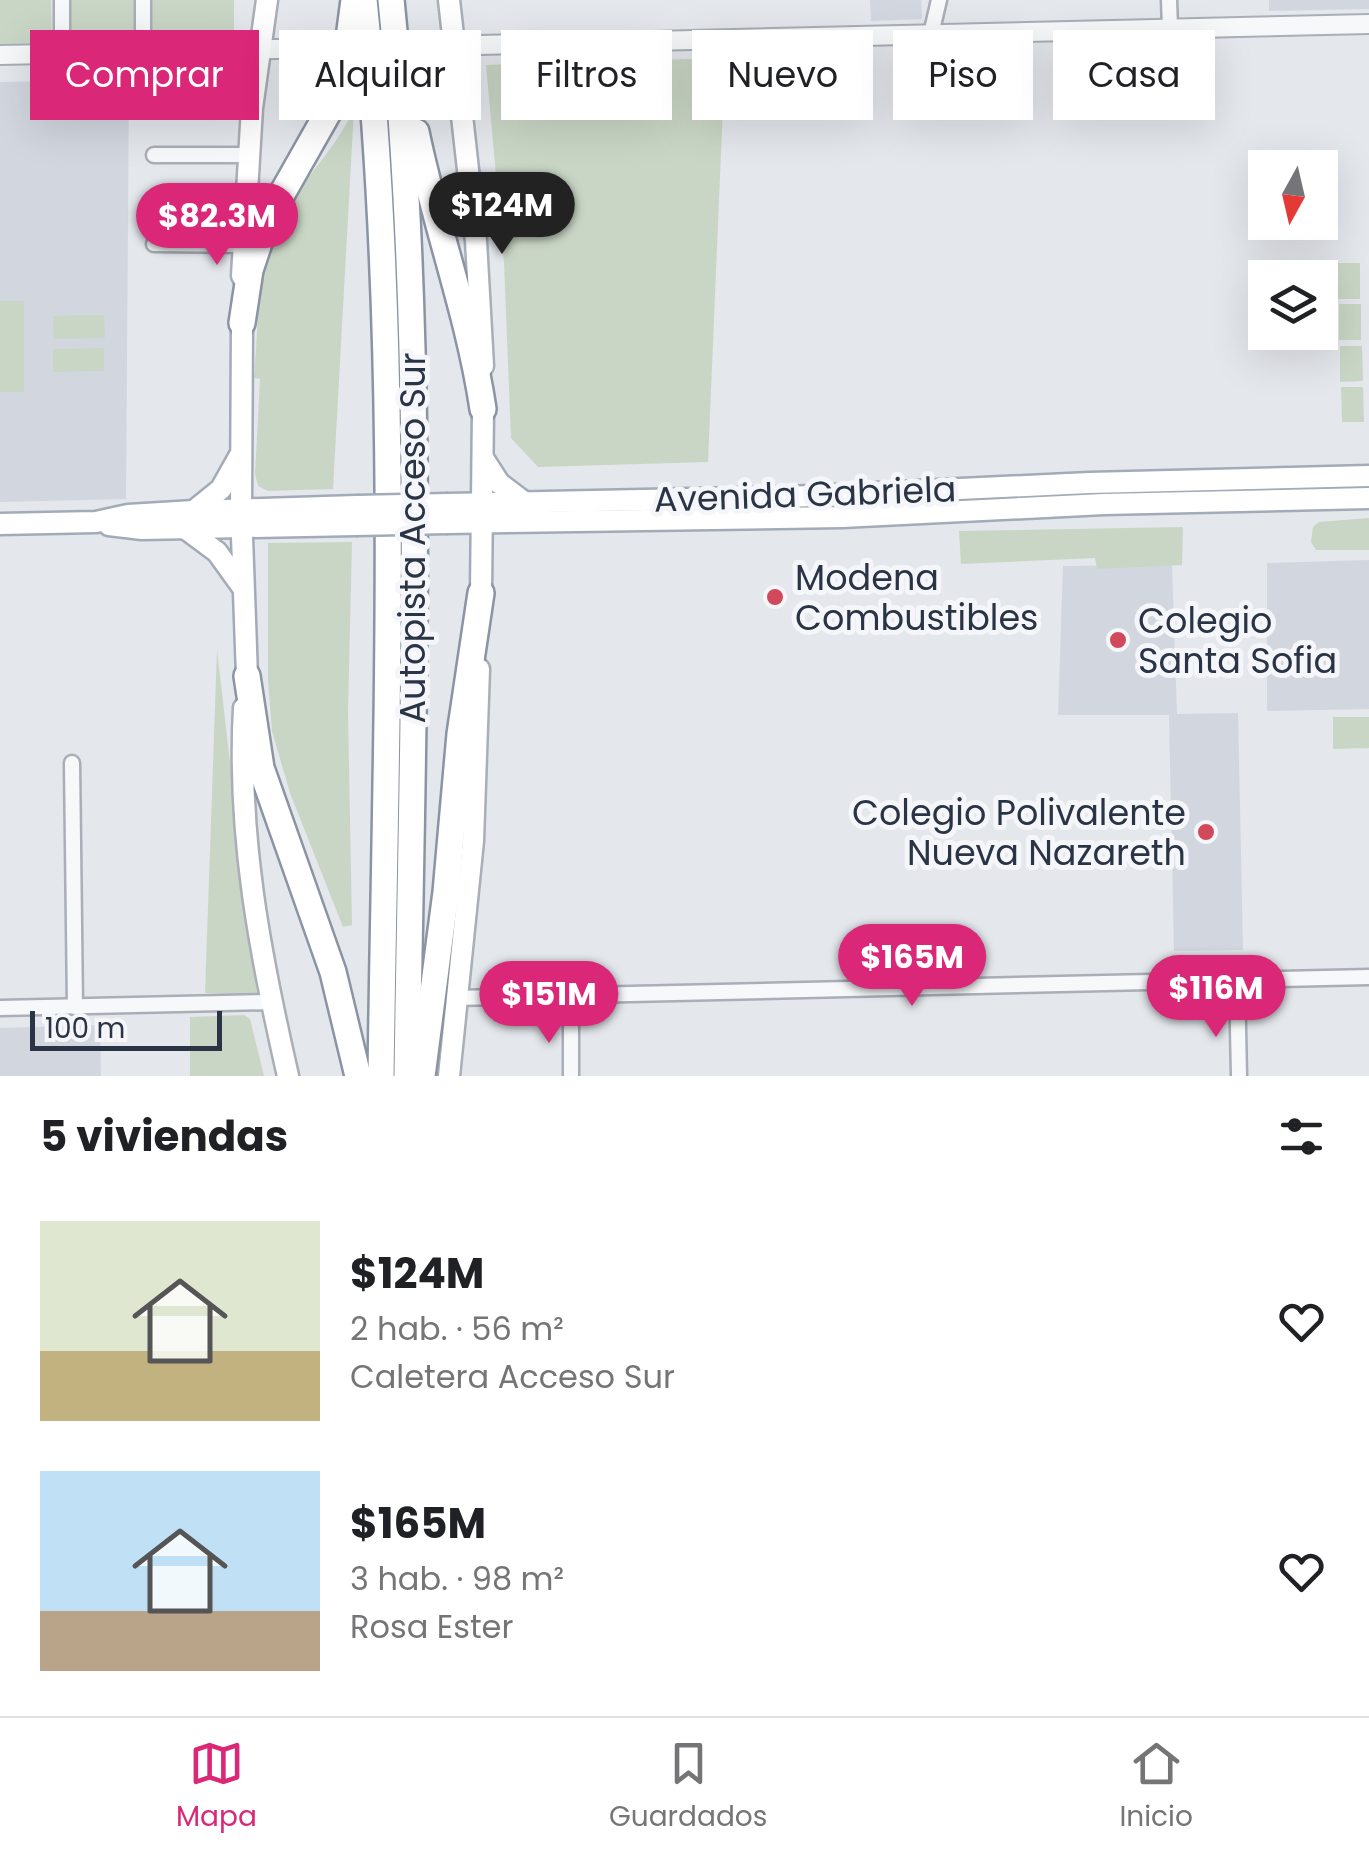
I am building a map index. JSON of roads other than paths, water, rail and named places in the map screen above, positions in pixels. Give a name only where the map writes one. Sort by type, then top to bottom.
[{"type":"highway","points":[[242,323],[250,270],[266,222],[334,102],[345,65],[354,0]]},
{"type":"highway","name":"Autopista Acceso Sur","points":[[364,0],[379,184],[386,378],[381,1076]]},
{"type":"highway","points":[[392,11],[427,186],[472,350],[482,409]]},
{"type":"highway","name":"Autopista Acceso Sur","points":[[392,11],[405,166],[414,414],[407,1076]]},
{"type":"highway","points":[[422,1076],[446,892],[464,703],[481,594]]},
{"type":"highway","points":[[248,676],[261,768],[333,972],[358,1076]]},
{"type":"main road","points":[[259,44],[267,0]]},
{"type":"main road","points":[[449,0],[452,30]]},
{"type":"main road","points":[[251,120],[242,323],[241,518],[248,676],[242,766],[244,836],[271,1002],[288,1076]]},
{"type":"main road","points":[[450,1076],[474,827],[483,513],[479,276],[462,120]]},
{"type":"main road","points":[[241,450],[228,481],[190,520],[244,588]]},
{"type":"main road","points":[[482,566],[494,544],[522,512],[483,458]]},
{"type":"main road","name":"Avenida Gabriela","points":[[0,524],[96,522],[131,529],[190,520],[522,512],[1089,483],[1369,476]]},
{"type":"main road","name":"Avenida Gabriela","points":[[522,512],[842,517],[1104,504],[1369,498]]},
{"type":"street","points":[[62,0],[62,30]]},
{"type":"street","points":[[143,0],[143,30]]},
{"type":"street","points":[[939,30],[941,0]]},
{"type":"street","points":[[1169,0],[1170,28]]},
{"type":"street","points":[[1033,32],[1369,24]]},
{"type":"street","points":[[481,45],[893,35]]},
{"type":"street","points":[[0,54],[30,54]]},
{"type":"street","points":[[154,155],[248,155]]},
{"type":"street","points":[[154,244],[243,245]]},
{"type":"street","points":[[72,763],[75,1006]]},
{"type":"street","points":[[455,998],[1369,977]]},
{"type":"street","points":[[1237,980],[1239,1076]]},
{"type":"street","points":[[571,995],[571,1076]]},
{"type":"street","points":[[0,1008],[271,1002]]},
{"type":"place","name":"Modena Combustibles","points":[[775,597]]},
{"type":"place","name":"Colegio Santa Sofia","points":[[1118,640]]},
{"type":"place","name":"Colegio Polivalente Nueva Nazareth","points":[[1206,832]]}]
